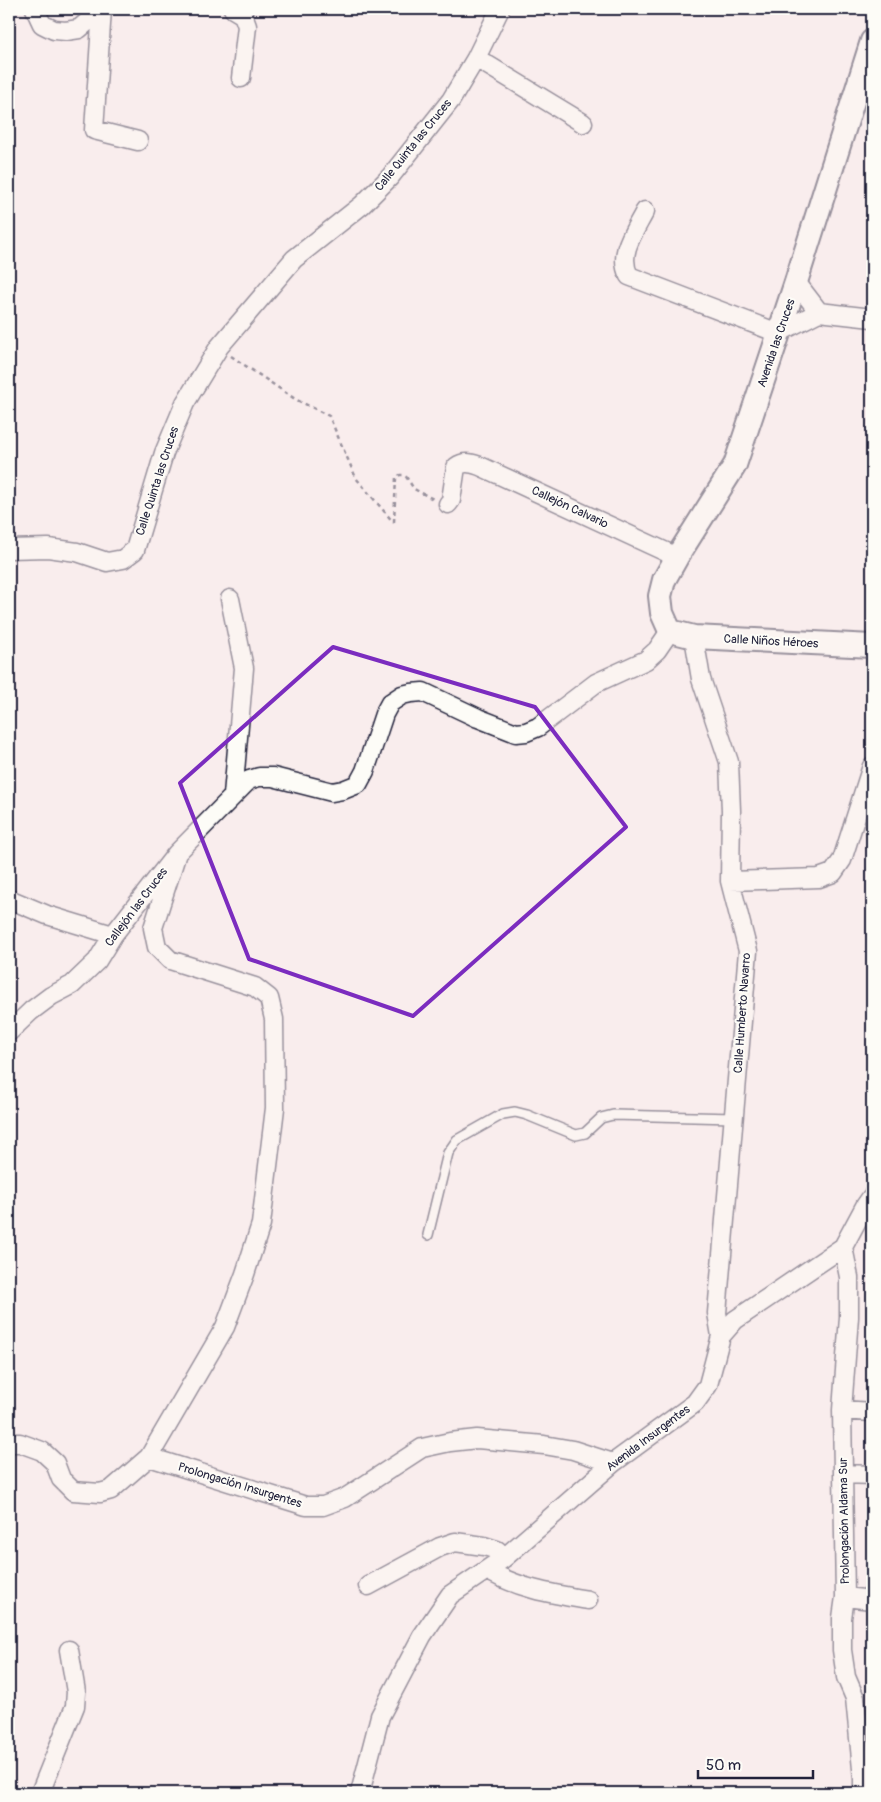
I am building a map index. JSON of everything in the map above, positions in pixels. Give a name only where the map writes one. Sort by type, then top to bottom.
[{"type":"street","points":[[34,9],[42,24],[54,30],[66,31],[79,29],[102,9]]},
{"type":"street","points":[[102,9],[94,130],[138,141]]},
{"type":"street","points":[[232,9],[243,15],[247,26],[241,78]]},
{"type":"street","name":"Calle Quinta las Cruces","points":[[9,549],[48,548],[77,552],[107,562],[123,559],[135,550],[164,453],[184,403],[219,347],[294,259],[362,205],[390,177],[451,100],[476,58],[500,9]]},
{"type":"street","name":"Avenida las Cruces","points":[[670,631],[662,613],[660,596],[664,580],[735,465],[796,282],[872,41]]},
{"type":"street","points":[[476,58],[583,122]]},
{"type":"street","points":[[645,211],[624,253],[624,267],[629,276],[778,334],[819,312],[872,318]]},
{"type":"street","points":[[796,282],[819,312]]},
{"type":"street","name":"Callejón Calvario","points":[[448,504],[451,500],[456,467],[461,463],[469,463],[480,466],[677,557]]},
{"type":"street","points":[[230,599],[244,668],[233,795]]},
{"type":"street","name":"Calle Niños Héroes","points":[[670,631],[694,637],[872,646]]},
{"type":"street","name":"Callejón las Cruces","points":[[9,1032],[31,1011],[51,996],[72,985],[97,961],[113,935],[177,853],[249,780],[259,777],[273,778],[332,792],[358,784],[365,771],[384,714],[390,703],[402,695],[411,693],[424,692],[478,718],[516,733],[526,732],[538,727],[596,683],[646,660],[657,650],[670,631]]},
{"type":"street","name":"Calle Humberto Navarro","points":[[694,637],[701,679],[729,762],[731,811],[730,881],[748,951],[717,1313],[721,1336]]},
{"type":"street","points":[[730,881],[819,878],[833,873],[842,860],[872,766]]},
{"type":"street","points":[[9,1442],[20,1443],[42,1451],[56,1463],[61,1479],[73,1491],[100,1493],[110,1490],[149,1456],[226,1327],[261,1224],[275,1108],[274,1019],[270,998],[255,987],[170,960],[156,947],[153,928],[177,853]]},
{"type":"street","points":[[9,899],[47,915],[113,935]]},
{"type":"street","name":"Avenida Insurgentes","points":[[360,1793],[380,1716],[422,1636],[450,1595],[504,1558],[613,1463],[695,1403],[708,1385],[721,1336],[736,1320],[843,1247],[872,1196]]},
{"type":"street","name":"Prolongación Aldama Sur","points":[[843,1247],[849,1277],[850,1317],[842,1410],[845,1597],[842,1618],[842,1650],[846,1677],[854,1698],[863,1779],[862,1793]]},
{"type":"street","points":[[842,1410],[872,1412]]},
{"type":"street","name":"Prolongación Insurgentes","points":[[149,1456],[306,1506],[323,1506],[345,1498],[422,1448],[450,1442],[477,1439],[544,1445],[573,1450],[613,1463]]},
{"type":"street","points":[[844,1474],[872,1475]]},
{"type":"street","points":[[368,1586],[455,1542],[497,1550],[504,1558]]},
{"type":"street","points":[[487,1570],[506,1581],[540,1592],[588,1600]]},
{"type":"street","points":[[845,1597],[872,1600]]},
{"type":"street","points":[[40,1793],[75,1706],[76,1692],[69,1650]]},
{"type":"lane","points":[[428,1235],[448,1153],[456,1140],[503,1114],[516,1112],[527,1115],[576,1135],[585,1133],[601,1118],[613,1115],[734,1118]]},
{"type":"path","points":[[219,347],[295,399],[329,416],[356,478],[394,523],[396,477],[400,475],[405,476],[414,489],[444,504],[448,504]]},
{"type":"highlighted area","points":[[333,647],[535,707],[626,827],[413,1016],[249,959],[180,783]]}]
